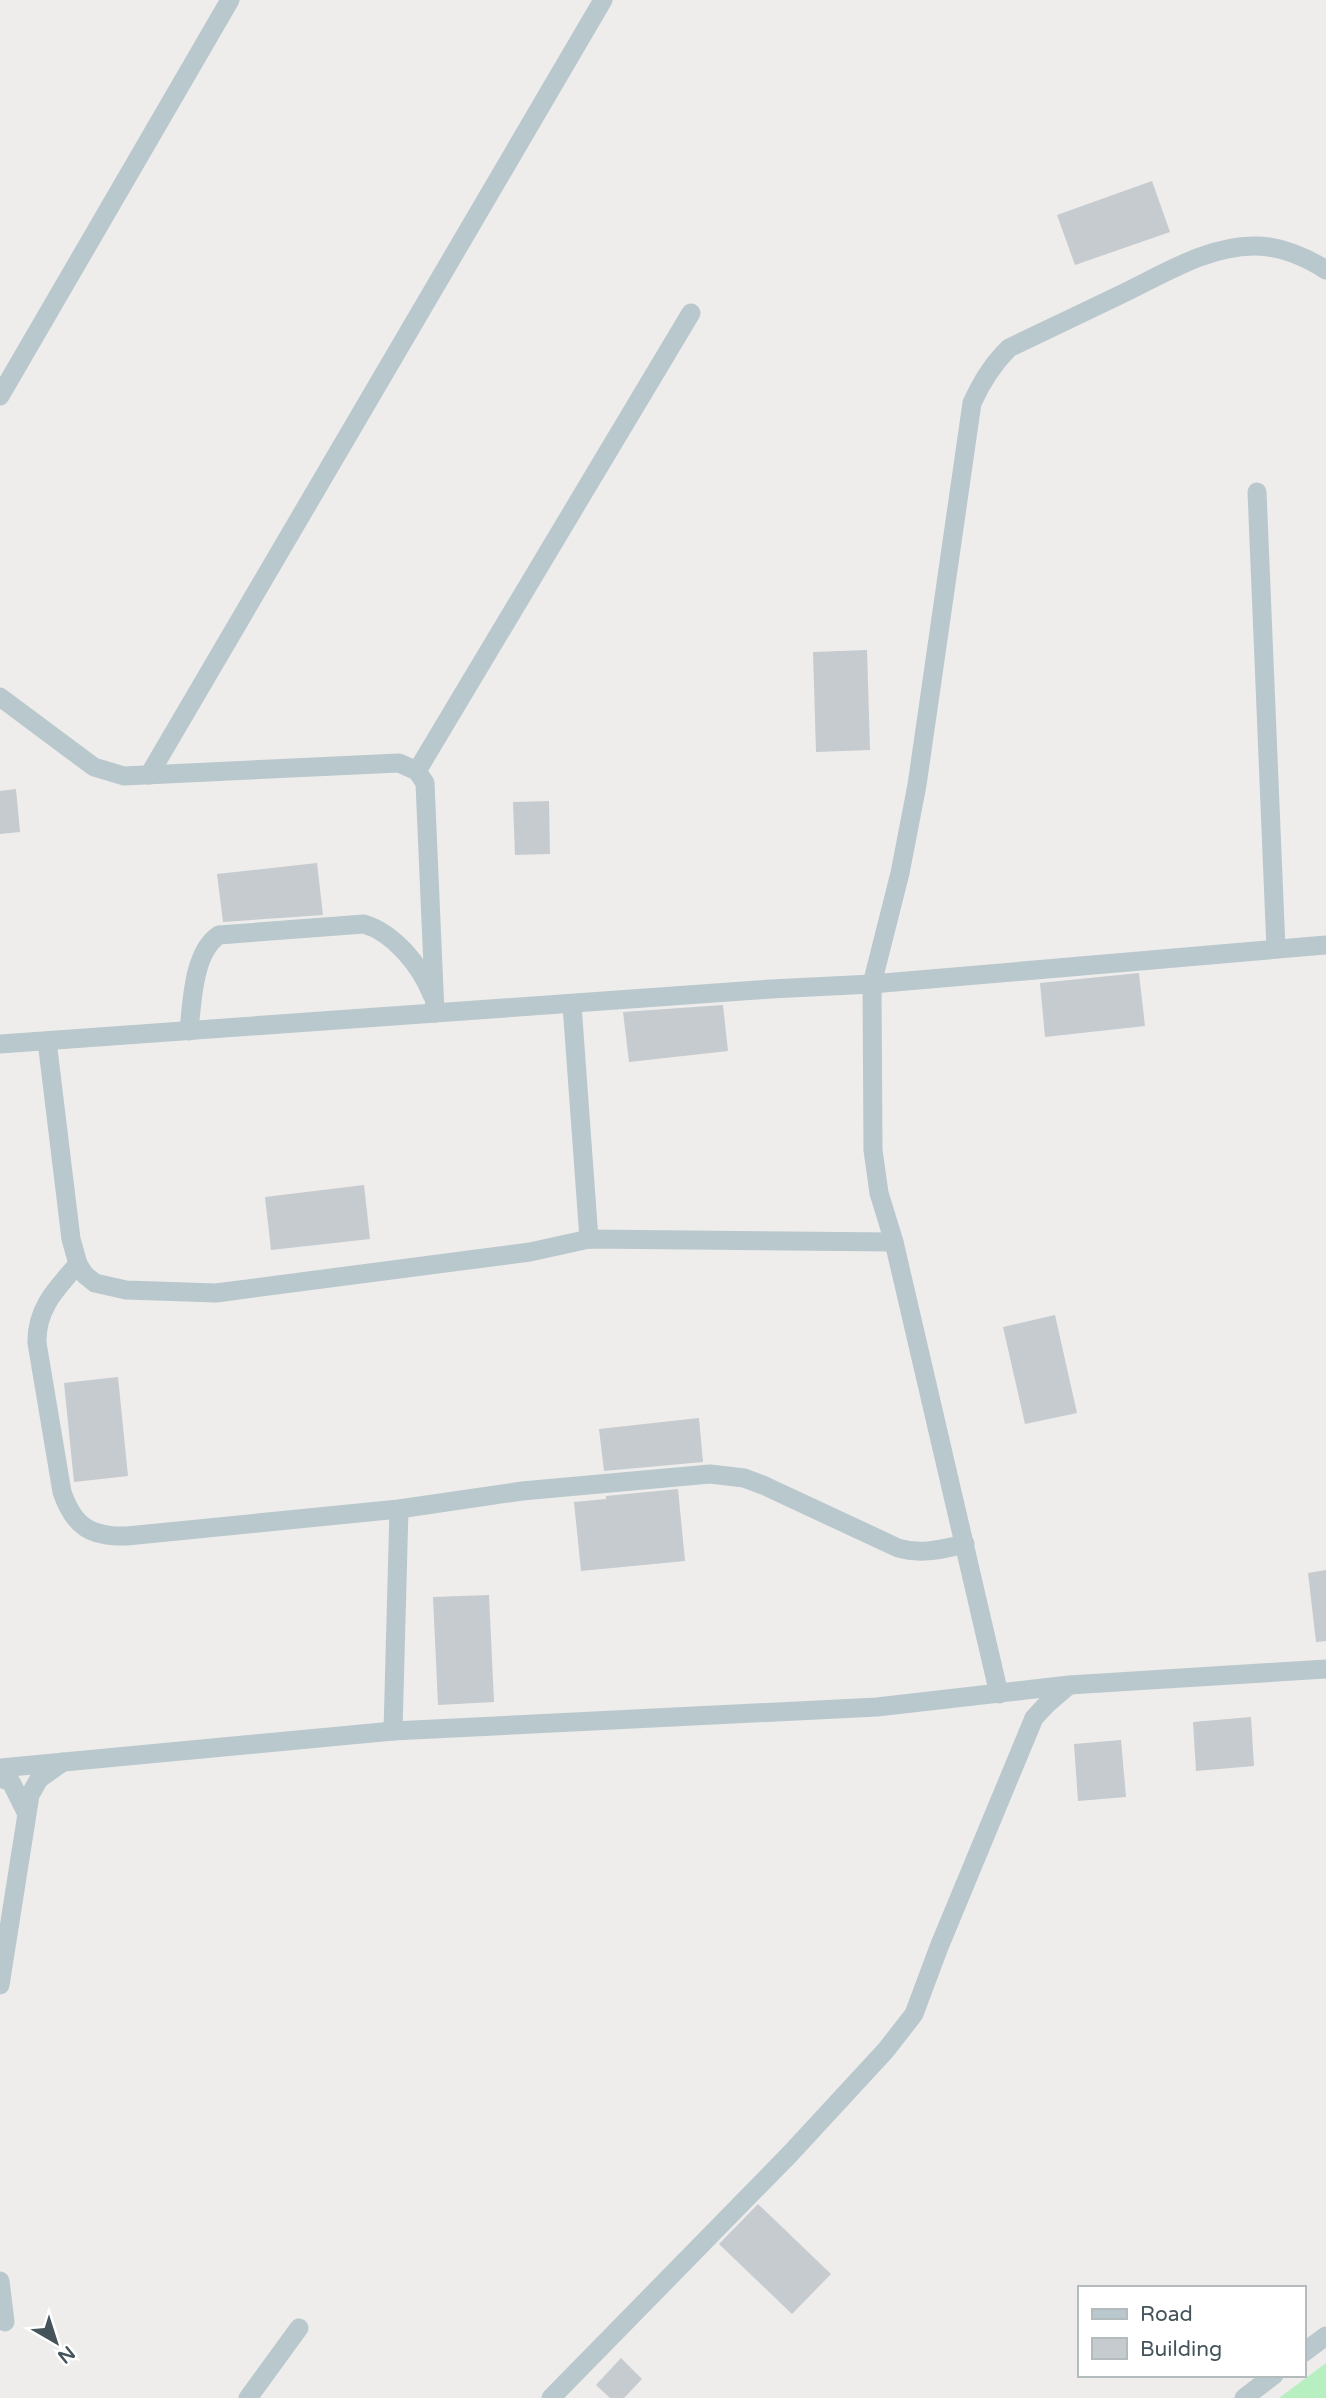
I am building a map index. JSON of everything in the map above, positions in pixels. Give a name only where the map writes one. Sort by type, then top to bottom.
[{"type":"lane","points":[[0,396],[230,0]]},
{"type":"lane","points":[[149,775],[603,0]]},
{"type":"lane","points":[[999,1693],[894,1242],[879,1193],[873,1150],[872,984],[900,873],[917,785],[972,403],[994,363],[1009,348],[1188,262],[1234,247],[1255,246],[1272,247],[1311,260],[1326,270]]},
{"type":"lane","points":[[417,771],[691,313]]},
{"type":"lane","points":[[1257,492],[1276,949]]},
{"type":"lane","points":[[0,697],[94,767],[124,776],[399,763],[417,771],[425,783],[435,1013]]},
{"type":"lane","points":[[189,1031],[197,975],[204,950],[216,937],[353,923],[374,927],[398,946],[425,979],[432,994],[435,1013]]},
{"type":"lane","points":[[0,1044],[872,984],[1326,945]]},
{"type":"lane","points":[[572,1005],[589,1239]]},
{"type":"lane","points":[[47,1041],[71,1239],[78,1265],[95,1283],[125,1290],[216,1293],[530,1252],[589,1239],[894,1242]]},
{"type":"lane","points":[[78,1265],[45,1304],[36,1329],[62,1492],[72,1515],[84,1528],[102,1535],[127,1536],[400,1510],[522,1491],[710,1474],[744,1478],[763,1485],[913,1552],[929,1552],[965,1544]]},
{"type":"lane","points":[[393,1731],[400,1510]]},
{"type":"lane","points":[[0,1768],[393,1731],[877,1707],[1069,1685],[1326,1669]]},
{"type":"lane","points":[[551,2398],[790,2154],[886,2050],[914,2014],[1034,1718],[1069,1685]]},
{"type":"lane","points":[[0,1985],[32,1787],[65,1761]]},
{"type":"lane","points":[[0,1778],[11,1782],[26,1812]]},
{"type":"lane","points":[[0,2281],[5,2322]]},
{"type":"lane","points":[[248,2398],[299,2328]]},
{"type":"lane","points":[[1305,2352],[1326,2336]]},
{"type":"lane","points":[[1244,2398],[1271,2377]]},
{"type":"green space","points":[[1326,2363],[1326,2398],[1279,2398]]},
{"type":"building","points":[[1152,181],[1170,232],[1075,265],[1057,215]]},
{"type":"building","points":[[867,650],[870,750],[816,752],[813,652]]},
{"type":"building","points":[[16,789],[20,832],[0,834],[0,791]]},
{"type":"building","points":[[549,801],[550,854],[515,855],[513,802]]},
{"type":"building","points":[[317,863],[323,915],[223,922],[217,874]]},
{"type":"building","points":[[1139,973],[1145,1026],[1045,1037],[1040,983]]},
{"type":"building","points":[[723,1005],[728,1051],[629,1062],[623,1012]]},
{"type":"building","points":[[364,1185],[370,1239],[271,1250],[265,1197]]},
{"type":"building","points":[[1055,1315],[1077,1413],[1025,1424],[1003,1327]]},
{"type":"building","points":[[118,1377],[128,1476],[74,1482],[64,1383]]},
{"type":"building","points":[[699,1418],[703,1462],[604,1471],[599,1429]]},
{"type":"building","points":[[678,1489],[685,1561],[581,1571],[574,1502]]},
{"type":"building","points":[[1326,1570],[1326,1641],[1316,1642],[1308,1573]]},
{"type":"building","points":[[489,1595],[494,1702],[438,1705],[433,1597]]},
{"type":"building","points":[[1251,1717],[1254,1766],[1196,1771],[1193,1722]]},
{"type":"building","points":[[1121,1740],[1126,1797],[1078,1801],[1074,1744]]},
{"type":"building","points":[[758,2204],[831,2274],[792,2314],[719,2244]]},
{"type":"building","points":[[621,2358],[642,2379],[624,2398],[610,2398],[596,2385]]}]
